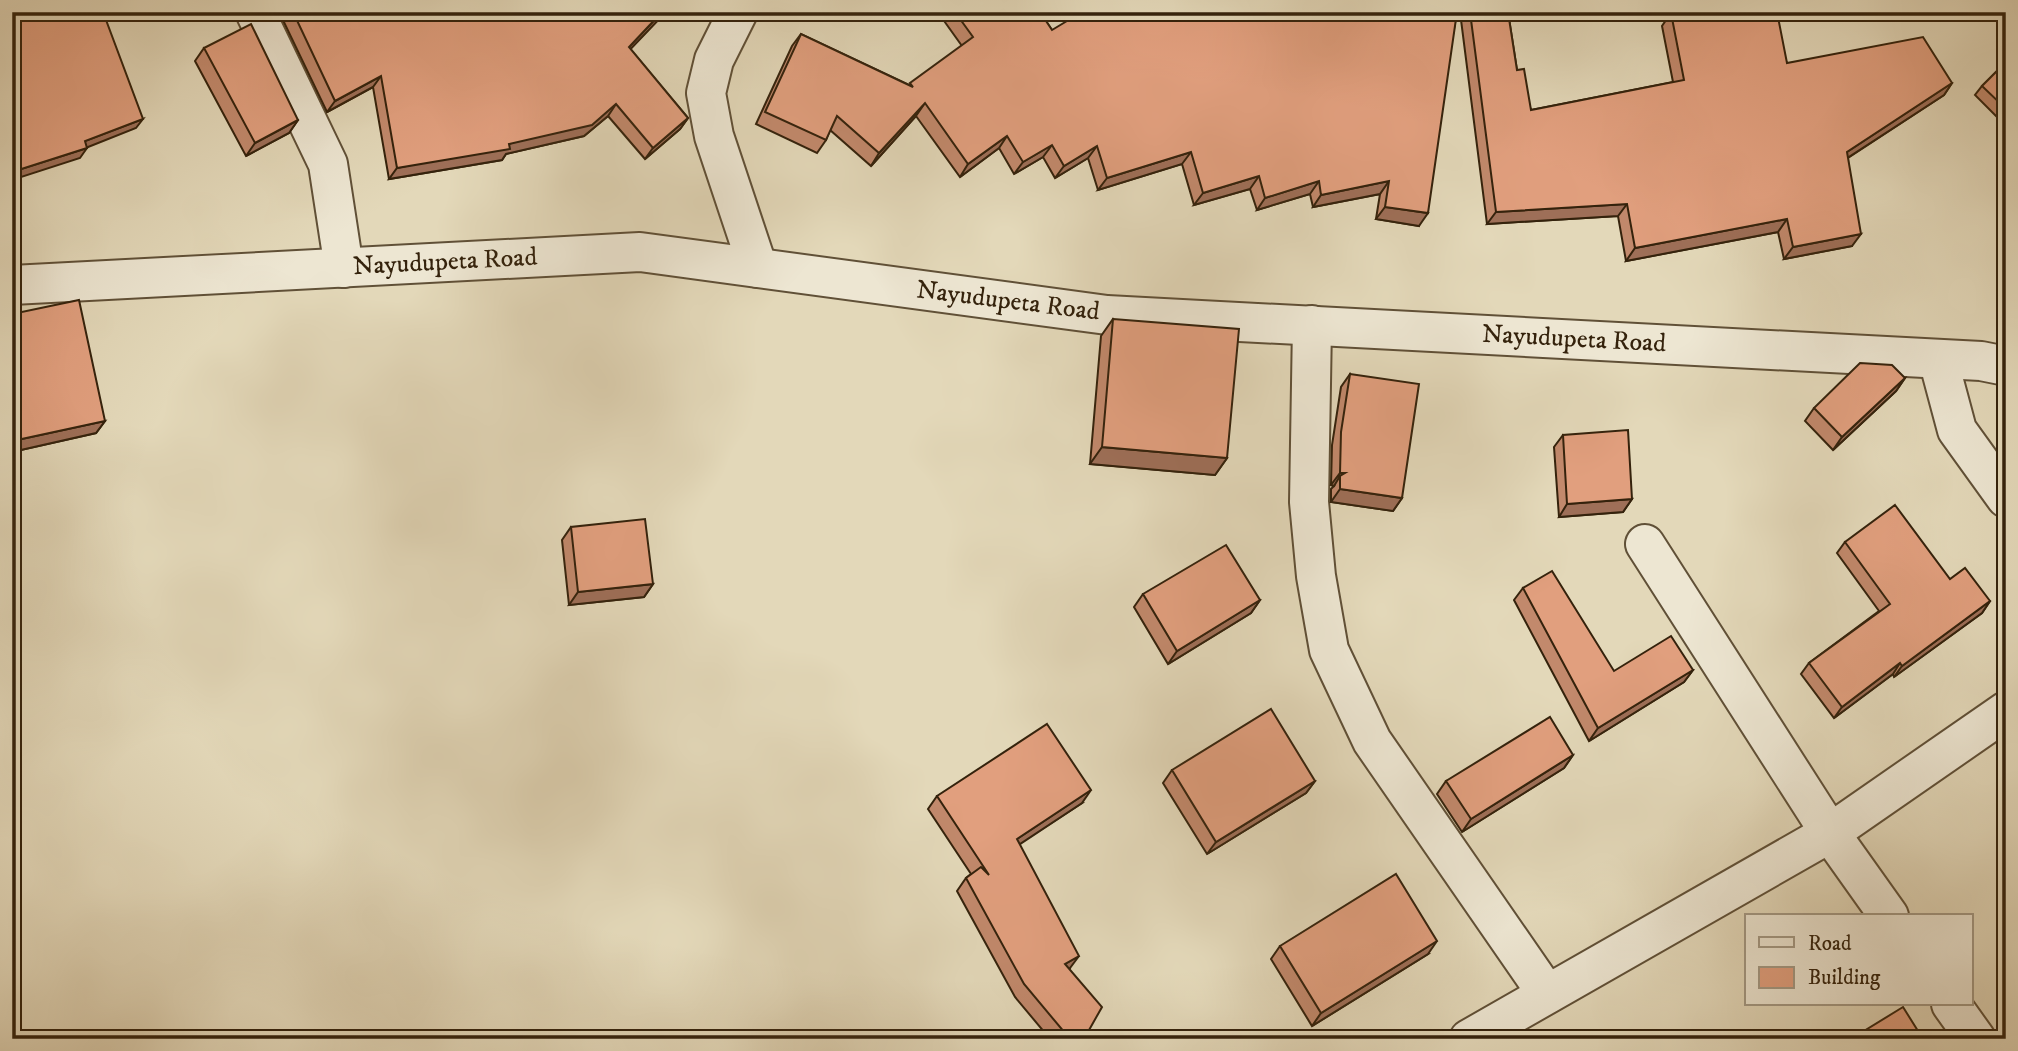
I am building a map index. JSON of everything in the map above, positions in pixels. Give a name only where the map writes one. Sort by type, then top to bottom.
[{"type":"street","points":[[255,12],[328,164],[344,268]]},
{"type":"street","points":[[738,12],[714,60],[706,93],[714,136],[758,268]]},
{"type":"street","name":"Nayudupeta Road","points":[[12,285],[640,252],[1107,314],[1981,361],[2006,366]]},
{"type":"street","points":[[1312,324],[1309,502],[1316,576],[1329,650],[1372,741],[1547,994]]},
{"type":"street","points":[[1938,359],[1957,430],[2006,498]]},
{"type":"street","points":[[1645,544],[1830,832],[1888,914]]},
{"type":"street","points":[[1469,1039],[1830,832],[2006,711]]},
{"type":"street","points":[[1952,1006],[1976,1039]]},
{"type":"building","points":[[12,12],[103,12],[143,119],[85,141],[87,148],[12,172]]},
{"type":"building","points":[[293,12],[662,12],[629,47],[688,118],[653,148],[616,104],[592,125],[509,144],[510,149],[397,168],[381,76],[335,101]]},
{"type":"building","points":[[955,12],[1040,12],[1052,30],[1082,12],[1457,12],[1428,213],[1385,207],[1389,181],[1321,195],[1319,181],[1265,198],[1259,176],[1203,193],[1191,152],[1107,178],[1097,146],[1064,166],[1052,145],[1023,162],[1007,136],[968,164],[925,103],[879,153],[837,116],[826,140],[765,112],[801,34],[913,87],[910,83],[973,37]]},
{"type":"building","points":[[1470,12],[1508,12],[1517,70],[1524,69],[1531,110],[1684,80],[1671,13],[1676,12],[1777,12],[1787,63],[1923,37],[1952,83],[1847,152],[1861,234],[1793,247],[1787,219],[1635,248],[1627,204],[1496,212]]},
{"type":"building","points":[[251,24],[298,120],[255,143],[204,48]]},
{"type":"building","points":[[2006,62],[2006,109],[1982,86]]},
{"type":"building","points":[[79,300],[105,421],[17,440],[12,417],[12,314]]},
{"type":"building","points":[[1113,319],[1239,329],[1227,458],[1102,447]]},
{"type":"building","points":[[1860,363],[1892,365],[1905,378],[1842,437],[1814,408]]},
{"type":"building","points":[[1350,374],[1419,384],[1402,498],[1340,489],[1340,476],[1345,473],[1340,473],[1341,432]]},
{"type":"building","points":[[1628,430],[1632,499],[1567,504],[1563,435]]},
{"type":"building","points":[[1895,505],[1950,579],[1965,568],[1990,601],[1842,707],[1809,663],[1890,604],[1845,542]]},
{"type":"building","points":[[645,519],[653,584],[578,592],[571,527]]},
{"type":"building","points":[[1226,545],[1260,600],[1177,651],[1143,594]]},
{"type":"building","points":[[1552,571],[1614,671],[1671,636],[1693,670],[1598,728],[1523,588]]},
{"type":"building","points":[[1271,709],[1315,781],[1216,842],[1172,770]]},
{"type":"building","points":[[1550,717],[1573,755],[1471,819],[1446,781]]},
{"type":"building","points":[[1047,724],[1091,790],[1017,839],[1079,956],[1065,964],[1102,1007],[1084,1039],[1070,1039],[1024,984],[966,878],[981,867],[989,875],[937,796]]},
{"type":"building","points":[[1396,874],[1437,941],[1321,1013],[1280,946]]},
{"type":"building","points":[[1903,1007],[1923,1039],[1851,1039]]}]
